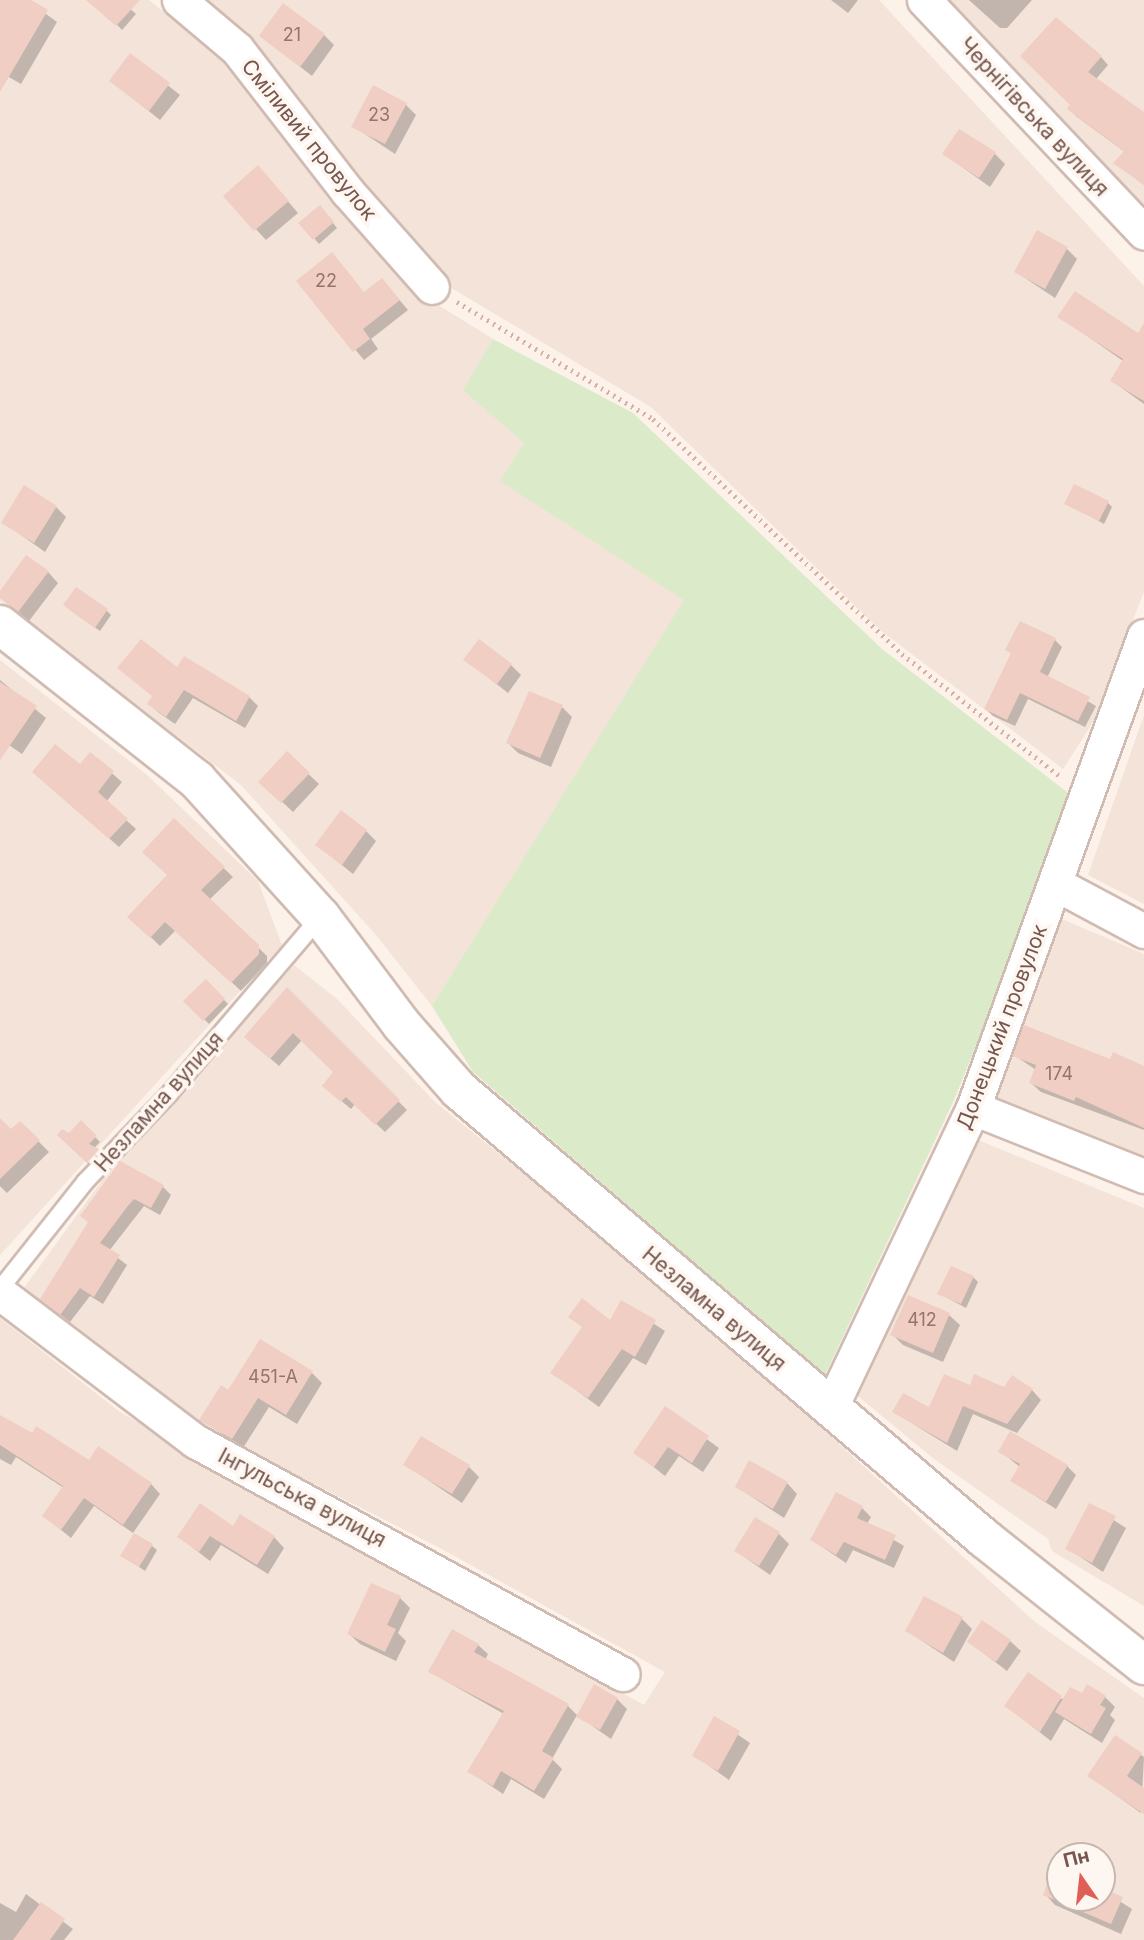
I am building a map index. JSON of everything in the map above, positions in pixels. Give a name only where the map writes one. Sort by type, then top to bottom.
[{"type":"street","name":"Сміливий провулок","points":[[179,0],[237,49],[347,191],[432,287]]},
{"type":"street","name":"Чернігівська вулиця","points":[[924,0],[1144,233]]},
{"type":"street","name":"Незламна вулиця","points":[[0,625],[197,780],[320,916],[401,1024],[459,1090],[985,1539],[1144,1665]]},
{"type":"street","name":"Донецький провулок","points":[[831,1407],[974,1108],[1144,636]]},
{"type":"street","points":[[1056,884],[1144,930]]},
{"type":"street","points":[[974,1108],[1144,1176]]},
{"type":"street","name":"Інгульська вулиця","points":[[0,1291],[195,1441],[623,1674]]},
{"type":"lane","name":"Незламна вулиця","points":[[0,1291],[85,1182],[169,1094],[320,916]]},
{"type":"path","points":[[432,287],[653,419],[902,654],[1088,795]]},
{"type":"shaded area","points":[[0,0],[149,0],[224,59],[406,285],[493,339],[464,390],[524,443],[501,481],[685,600],[432,1006],[376,935],[241,785],[0,601]]},
{"type":"shaded area","points":[[200,0],[879,0],[1144,286],[1144,592],[1092,724],[1063,769],[880,630],[651,407],[443,283],[248,37]]},
{"type":"shaded area","points":[[948,0],[1144,0],[1144,219],[971,26]]},
{"type":"shaded area","points":[[0,660],[146,774],[258,881],[282,945],[0,1255]]},
{"type":"shaded area","points":[[1144,715],[1144,904],[1088,875]]},
{"type":"shaded area","points":[[1062,919],[1144,954],[1144,1161],[994,1104],[988,1088]]},
{"type":"shaded area","points":[[294,965],[337,999],[435,1102],[685,1304],[1035,1622],[1144,1698],[1144,1940],[0,1940],[0,1318],[120,1412],[644,1705],[665,1672],[438,1547],[202,1427],[16,1299],[103,1179]]},
{"type":"shaded area","points":[[978,1140],[1144,1208],[1144,1606],[1052,1551],[1048,1539],[934,1459],[853,1392],[951,1187]]},
{"type":"green space","points":[[493,339],[633,413],[882,649],[1076,799],[954,1100],[825,1375],[473,1072],[432,1006],[684,600],[500,481],[524,443],[463,390]]},
{"type":"building","points":[[0,0],[31,0],[48,10],[0,92]]},
{"type":"building","points":[[86,0],[140,0],[116,26]]},
{"type":"building","points":[[283,3],[325,34],[300,67],[259,36]]},
{"type":"building","points":[[1056,17],[1102,56],[1088,72],[1144,112],[1144,185],[1113,163],[1124,151],[1067,109],[1070,105],[1020,56]]},
{"type":"building","points":[[130,53],[170,83],[149,111],[109,81]]},
{"type":"building","points":[[373,85],[407,103],[385,144],[351,127]]},
{"type":"building","points":[[959,129],[996,152],[979,178],[942,154]]},
{"type":"building","points":[[258,165],[289,201],[254,231],[223,196]]},
{"type":"building","points":[[320,205],[334,222],[313,240],[298,223]]},
{"type":"building","points":[[1037,230],[1068,247],[1045,289],[1014,272]]},
{"type":"building","points":[[332,252],[364,292],[382,278],[400,300],[363,329],[370,339],[353,352],[296,281]]},
{"type":"building","points":[[1075,291],[1138,333],[1144,323],[1144,401],[1110,381],[1123,359],[1057,317]]},
{"type":"building","points":[[1074,484],[1109,501],[1099,521],[1064,504]]},
{"type":"building","points":[[24,485],[57,506],[34,543],[1,523]]},
{"type":"building","points":[[26,555],[49,571],[18,612],[0,598],[0,591]]},
{"type":"building","points":[[76,587],[108,609],[95,628],[63,605]]},
{"type":"building","points":[[1020,621],[1056,638],[1040,672],[1090,697],[1078,721],[1020,693],[1007,720],[984,709],[1011,653],[1005,650]]},
{"type":"building","points":[[141,639],[177,667],[184,656],[250,696],[236,721],[184,690],[166,717],[147,704],[152,696],[117,668]]},
{"type":"building","points":[[479,639],[512,664],[497,684],[463,660]]},
{"type":"building","points":[[0,682],[37,706],[0,760]]},
{"type":"building","points":[[529,691],[563,705],[540,758],[506,743]]},
{"type":"building","points":[[55,744],[80,764],[90,752],[114,771],[98,792],[128,819],[109,839],[32,772]]},
{"type":"building","points":[[287,751],[310,773],[281,803],[258,782]]},
{"type":"building","points":[[341,810],[367,830],[342,865],[315,845]]},
{"type":"building","points":[[174,818],[225,867],[201,890],[259,945],[259,954],[231,983],[165,922],[150,938],[127,917],[167,875],[142,852]]},
{"type":"building","points":[[206,979],[225,999],[203,1021],[183,1001]]},
{"type":"building","points":[[287,987],[400,1100],[375,1125],[346,1097],[341,1102],[322,1086],[333,1072],[293,1033],[270,1059],[244,1037]]},
{"type":"building","points":[[1024,1025],[1110,1059],[1113,1052],[1144,1066],[1144,1128],[1076,1097],[1074,1101],[1029,1083],[1036,1065],[1012,1056]]},
{"type":"building","points":[[0,1118],[11,1129],[20,1121],[40,1140],[0,1179]]},
{"type":"building","points":[[81,1120],[97,1136],[89,1144],[101,1150],[88,1164],[57,1135],[62,1129],[69,1133]]},
{"type":"building","points":[[120,1161],[164,1185],[151,1208],[134,1199],[100,1243],[120,1255],[94,1297],[80,1288],[60,1315],[40,1299],[88,1222],[80,1216]]},
{"type":"building","points":[[951,1266],[974,1276],[961,1304],[937,1294]]},
{"type":"building","points":[[908,1295],[950,1313],[933,1353],[890,1335]]},
{"type":"building","points":[[582,1298],[610,1320],[621,1300],[656,1320],[635,1357],[622,1349],[588,1398],[550,1373],[582,1327],[568,1317]]},
{"type":"building","points":[[260,1339],[313,1371],[286,1415],[258,1398],[232,1439],[199,1420],[221,1385],[228,1390]]},
{"type":"building","points":[[944,1374],[970,1385],[974,1374],[1004,1387],[1012,1375],[1033,1389],[1007,1424],[963,1406],[947,1443],[892,1412],[903,1393],[929,1407]]},
{"type":"building","points":[[665,1406],[709,1436],[692,1463],[668,1447],[654,1467],[633,1453]]},
{"type":"building","points":[[0,1415],[32,1433],[36,1426],[89,1460],[98,1446],[152,1483],[123,1525],[84,1498],[61,1530],[42,1516],[63,1486],[0,1445]]},
{"type":"building","points":[[1010,1431],[1068,1465],[1046,1502],[1010,1481],[1020,1464],[998,1452]]},
{"type":"building","points":[[421,1436],[470,1465],[452,1494],[403,1465]]},
{"type":"building","points":[[749,1460],[788,1482],[773,1509],[735,1487]]},
{"type":"building","points":[[836,1492],[863,1506],[857,1518],[896,1535],[885,1560],[844,1542],[836,1555],[810,1540]]},
{"type":"building","points":[[200,1503],[233,1526],[240,1514],[275,1536],[257,1565],[210,1536],[199,1552],[177,1537]]},
{"type":"building","points":[[1089,1503],[1116,1516],[1092,1563],[1065,1549]]},
{"type":"building","points":[[755,1517],[780,1532],[759,1566],[734,1551]]},
{"type":"building","points":[[134,1533],[153,1544],[139,1567],[120,1556]]},
{"type":"building","points":[[371,1583],[401,1596],[387,1625],[396,1629],[385,1652],[347,1634]]},
{"type":"building","points":[[924,1596],[963,1617],[943,1653],[905,1631]]},
{"type":"building","points":[[982,1620],[1011,1640],[996,1662],[967,1642]]},
{"type":"building","points":[[452,1629],[479,1644],[474,1652],[569,1704],[542,1751],[554,1758],[534,1791],[501,1771],[493,1786],[467,1772],[504,1711],[428,1672]]},
{"type":"building","points":[[1028,1672],[1062,1696],[1040,1732],[1004,1706]]},
{"type":"building","points":[[594,1684],[618,1698],[600,1730],[576,1717]]},
{"type":"building","points":[[1087,1684],[1106,1696],[1100,1705],[1106,1708],[1091,1734],[1055,1712],[1070,1687],[1082,1693]]},
{"type":"building","points":[[714,1716],[740,1731],[718,1771],[692,1756]]},
{"type":"building","points":[[1115,1735],[1142,1753],[1127,1776],[1144,1788],[1144,1814],[1087,1776]]},
{"type":"building","points":[[1116,1894],[1123,1897],[1111,1924],[1083,1912],[1116,1912]]},
{"type":"building","points":[[41,1902],[65,1919],[50,1940],[13,1940]]}]
